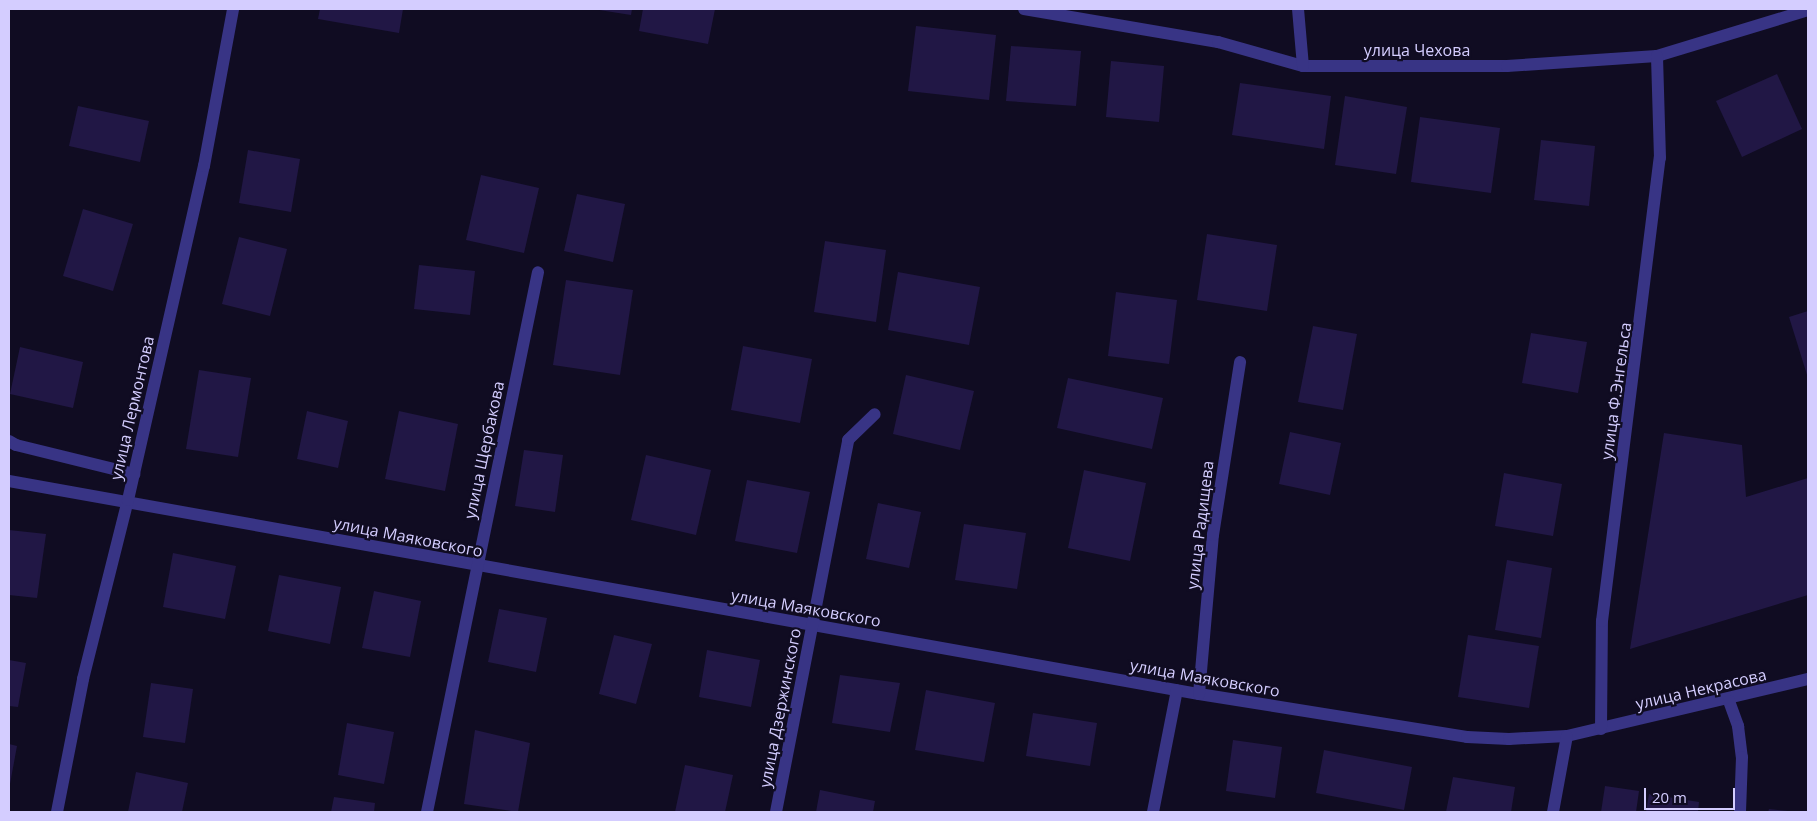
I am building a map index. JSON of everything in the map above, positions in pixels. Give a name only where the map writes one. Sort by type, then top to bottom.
[{"type":"street","name":"улица Лермонтова","points":[[57,812],[84,679],[128,500],[204,166],[233,9]]},
{"type":"street","name":"улица Чехова","points":[[1024,9],[1218,42],[1303,66],[1507,66],[1657,56],[1808,10]]},
{"type":"street","points":[[1298,9],[1303,66]]},
{"type":"street","name":"улица Ф.Энгельса","points":[[1600,729],[1602,621],[1660,158],[1657,56]]},
{"type":"street","name":"улица Щербакова","points":[[427,812],[538,272]]},
{"type":"street","name":"улица Радищева","points":[[1199,694],[1213,535],[1240,362]]},
{"type":"street","name":"улица Дзержинского","points":[[776,812],[848,440],[875,414]]},
{"type":"street","points":[[9,441],[16,446],[134,474]]},
{"type":"street","name":"улица Маяковского","points":[[9,481],[128,500],[477,566],[1199,694],[1467,737],[1510,739],[1567,736],[1600,729]]},
{"type":"street","name":"улица Некрасова","points":[[1600,729],[1808,680]]},
{"type":"street","points":[[1153,812],[1177,690]]},
{"type":"street","points":[[1728,700],[1738,726],[1742,757],[1740,812]]},
{"type":"street","points":[[1553,812],[1567,736]]},
{"type":"building","points":[[320,9],[403,9],[399,33],[318,19]]},
{"type":"building","points":[[593,9],[632,9],[631,15]]},
{"type":"building","points":[[643,9],[715,9],[708,44],[639,31]]},
{"type":"building","points":[[916,26],[996,35],[989,100],[908,91]]},
{"type":"building","points":[[1011,46],[1081,51],[1076,106],[1006,101]]},
{"type":"building","points":[[1111,61],[1164,66],[1159,122],[1106,117]]},
{"type":"building","points":[[1777,74],[1802,129],[1742,157],[1716,101]]},
{"type":"building","points":[[1240,83],[1331,96],[1324,149],[1232,135]]},
{"type":"building","points":[[1345,96],[1407,107],[1396,174],[1335,165]]},
{"type":"building","points":[[78,106],[149,121],[140,162],[69,146]]},
{"type":"building","points":[[1420,117],[1500,128],[1491,193],[1411,182]]},
{"type":"building","points":[[1541,140],[1595,146],[1589,206],[1534,200]]},
{"type":"building","points":[[248,150],[300,159],[291,212],[239,203]]},
{"type":"building","points":[[481,175],[539,188],[524,253],[466,240]]},
{"type":"building","points":[[577,194],[625,204],[613,262],[564,251]]},
{"type":"building","points":[[83,209],[133,224],[113,291],[63,276]]},
{"type":"building","points":[[1207,234],[1277,245],[1267,311],[1197,300]]},
{"type":"building","points":[[239,237],[287,249],[270,316],[222,304]]},
{"type":"building","points":[[825,241],[886,250],[876,322],[814,312]]},
{"type":"building","points":[[419,265],[475,271],[470,315],[414,309]]},
{"type":"building","points":[[898,272],[980,287],[969,345],[888,330]]},
{"type":"building","points":[[566,280],[633,290],[620,375],[553,365]]},
{"type":"building","points":[[1116,292],[1177,300],[1169,364],[1108,356]]},
{"type":"building","points":[[1808,311],[1808,378],[1789,317]]},
{"type":"building","points":[[1313,326],[1357,334],[1343,410],[1298,402]]},
{"type":"building","points":[[1531,333],[1587,342],[1578,393],[1522,383]]},
{"type":"building","points":[[743,346],[812,359],[800,423],[731,410]]},
{"type":"building","points":[[20,347],[83,362],[73,408],[10,394]]},
{"type":"building","points":[[199,370],[251,378],[238,457],[186,449]]},
{"type":"building","points":[[906,375],[974,391],[960,450],[893,434]]},
{"type":"building","points":[[1068,378],[1163,398],[1152,449],[1057,428]]},
{"type":"building","points":[[307,411],[348,421],[338,468],[297,459]]},
{"type":"building","points":[[399,411],[458,424],[445,491],[385,479]]},
{"type":"building","points":[[1290,432],[1341,443],[1330,495],[1279,484]]},
{"type":"building","points":[[1664,433],[1742,445],[1746,497],[1808,478],[1808,595],[1630,649]]},
{"type":"building","points":[[524,450],[563,455],[555,512],[515,506]]},
{"type":"building","points":[[646,455],[711,470],[696,535],[631,520]]},
{"type":"building","points":[[1084,470],[1146,483],[1130,561],[1068,548]]},
{"type":"building","points":[[1504,473],[1562,484],[1553,536],[1495,526]]},
{"type":"building","points":[[747,480],[810,492],[797,553],[735,541]]},
{"type":"building","points":[[878,503],[921,512],[909,568],[866,559]]},
{"type":"building","points":[[964,524],[1026,533],[1017,589],[955,580]]},
{"type":"building","points":[[9,530],[46,534],[37,598],[9,595]]},
{"type":"building","points":[[173,553],[236,566],[225,619],[163,607]]},
{"type":"building","points":[[1507,560],[1552,568],[1541,638],[1495,630]]},
{"type":"building","points":[[279,575],[341,587],[330,644],[268,631]]},
{"type":"building","points":[[374,591],[421,601],[410,657],[362,648]]},
{"type":"building","points":[[499,609],[547,618],[536,672],[488,662]]},
{"type":"building","points":[[614,635],[652,644],[636,704],[599,694]]},
{"type":"building","points":[[1468,635],[1539,646],[1529,708],[1458,697]]},
{"type":"building","points":[[707,650],[760,660],[751,707],[699,697]]},
{"type":"building","points":[[9,660],[26,663],[18,707],[9,706]]},
{"type":"building","points":[[840,675],[900,683],[890,732],[832,723]]},
{"type":"building","points":[[151,683],[193,689],[185,743],[143,737]]},
{"type":"building","points":[[926,690],[995,703],[984,762],[915,750]]},
{"type":"building","points":[[1033,713],[1097,723],[1090,766],[1026,756]]},
{"type":"building","points":[[347,723],[394,732],[384,784],[338,775]]},
{"type":"building","points":[[475,730],[530,743],[518,812],[464,804]]},
{"type":"building","points":[[1233,740],[1282,747],[1275,798],[1226,791]]},
{"type":"building","points":[[9,744],[17,746],[10,784],[9,783]]},
{"type":"building","points":[[1324,750],[1412,767],[1404,810],[1316,793]]},
{"type":"building","points":[[685,765],[733,775],[725,812],[675,812]]},
{"type":"building","points":[[136,772],[188,783],[182,812],[128,812]]},
{"type":"building","points":[[1453,777],[1515,787],[1511,812],[1446,812]]},
{"type":"building","points":[[1605,786],[1639,791],[1636,812],[1601,812]]},
{"type":"building","points":[[820,790],[875,801],[873,812],[816,812]]},
{"type":"building","points":[[1649,794],[1699,802],[1698,812],[1646,812]]},
{"type":"building","points":[[334,797],[375,803],[374,812],[331,812]]},
{"type":"building","points":[[1769,809],[1788,811],[1788,812],[1768,812]]}]
